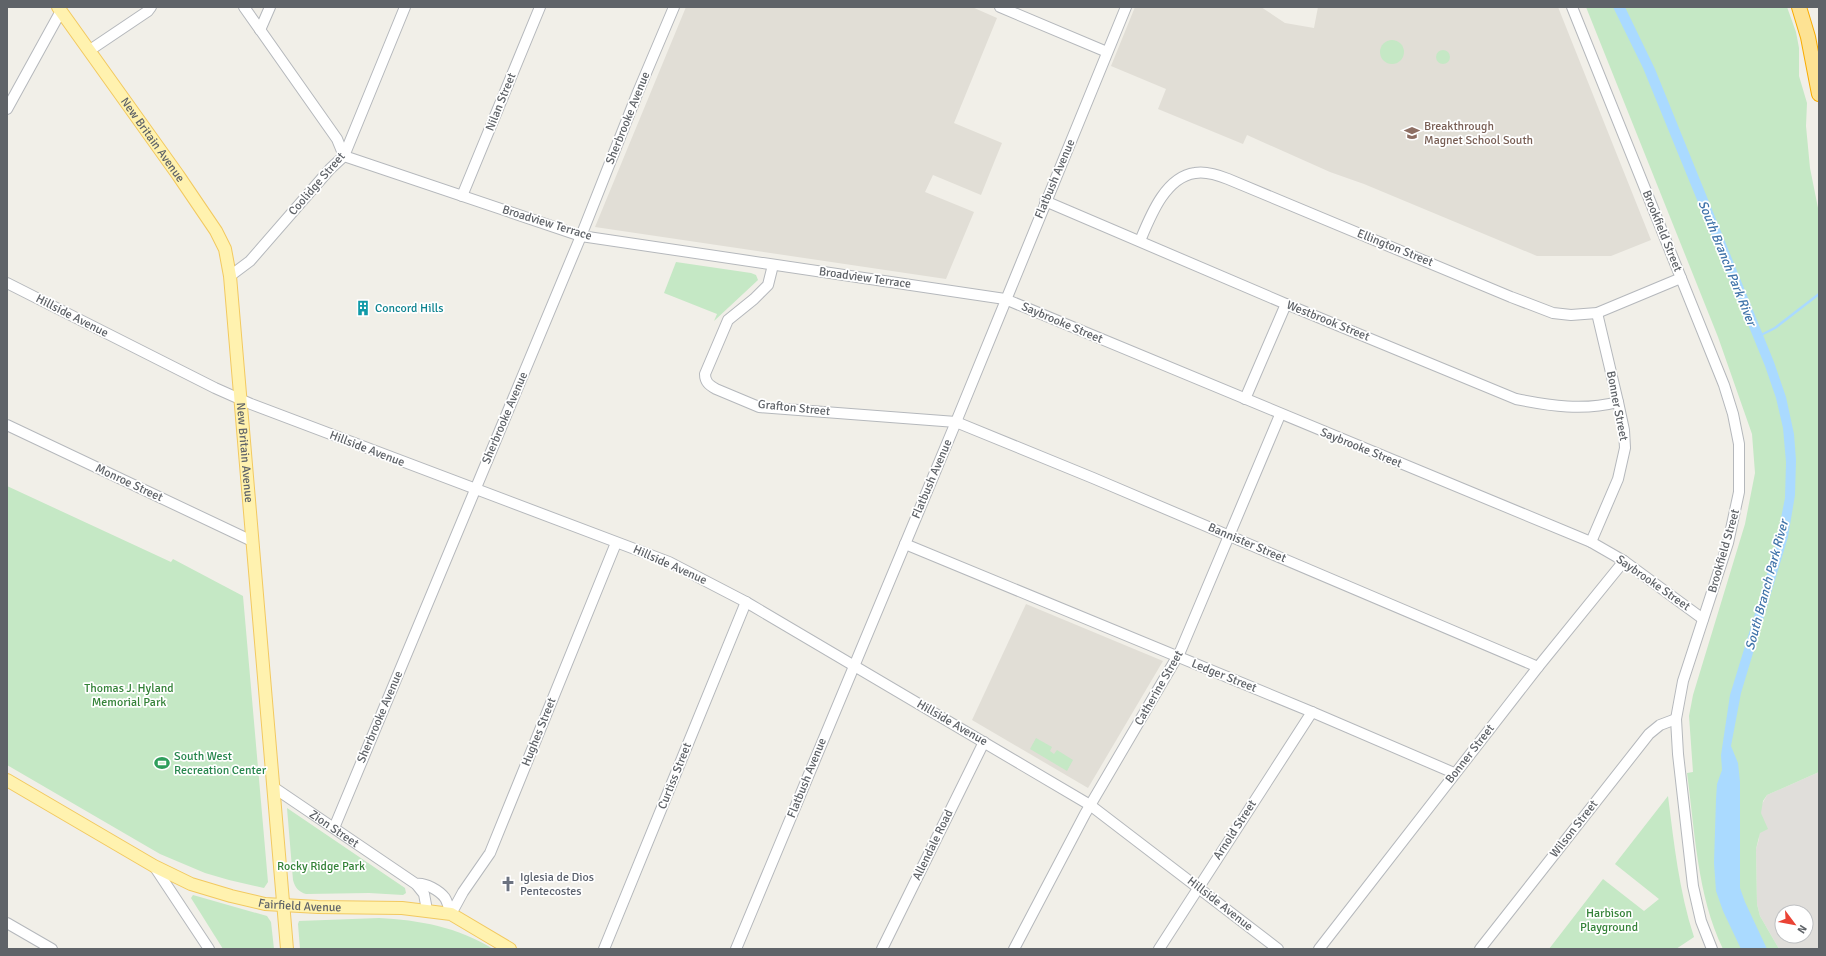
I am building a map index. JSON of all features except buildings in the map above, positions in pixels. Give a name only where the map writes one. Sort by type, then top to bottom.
[{"type":"highway","points":[[1799,7],[1819,94]]},
{"type":"highway","points":[[1808,7],[1819,50]]},
{"type":"main road","name":"New Britain Avenue","points":[[60,9],[216,231],[225,249],[230,276],[241,400],[271,758],[272,787],[287,949]]},
{"type":"main road","name":"Fairfield Avenue","points":[[7,780],[154,866],[191,884],[247,900],[284,905],[318,908],[381,907],[427,910],[451,914]]},
{"type":"main road","points":[[451,914],[510,949]]},
{"type":"street","points":[[90,50],[148,11],[151,7]]},
{"type":"street","points":[[244,7],[337,139],[344,156]]},
{"type":"street","points":[[260,30],[270,7]]},
{"type":"street","name":"Coolidge Street","points":[[230,276],[250,261],[330,169],[344,156],[405,7]]},
{"type":"street","name":"Nilan Street","points":[[462,196],[540,7]]},
{"type":"street","name":"Sherbrooke Avenue","points":[[334,828],[581,236],[638,92],[674,7]]},
{"type":"street","points":[[1000,7],[1108,52]]},
{"type":"street","name":"Flatbush Avenue","points":[[736,949],[956,422],[1005,299],[1126,7]]},
{"type":"street","name":"Brookfield Street","points":[[1572,7],[1729,399],[1736,428],[1740,460],[1739,492],[1734,521],[1683,681],[1676,719],[1678,754],[1692,879],[1701,921],[1712,949]]},
{"type":"street","points":[[7,109],[60,9]]},
{"type":"street","name":"Broadview Terrace","points":[[344,156],[581,236],[1005,299]]},
{"type":"street","name":"Ellington Street","points":[[1140,241],[1152,211],[1161,197],[1175,182],[1194,173],[1207,173],[1228,179],[1553,313],[1571,315],[1597,313],[1681,278]]},
{"type":"street","name":"Westbrook Street","points":[[1045,202],[1516,399],[1541,404],[1584,407],[1600,406],[1618,402]]},
{"type":"street","name":"Grafton Street","points":[[773,265],[768,285],[754,299],[730,317],[725,324],[706,368],[705,380],[710,385],[759,407],[956,422]]},
{"type":"street","name":"Hillside Avenue","points":[[7,283],[241,400],[475,490],[669,562],[746,602],[1090,805],[1278,949]]},
{"type":"street","name":"Saybrooke Street","points":[[1005,299],[1591,542],[1624,561],[1703,619]]},
{"type":"street","points":[[1245,399],[1286,304]]},
{"type":"street","name":"Bonner Street","points":[[1591,542],[1618,479],[1625,448],[1624,430],[1597,313]]},
{"type":"street","name":"Catherine Street","points":[[1014,949],[1090,805],[1178,656],[1280,414]]},
{"type":"street","name":"Bannister Street","points":[[956,422],[1538,667]]},
{"type":"street","name":"Monroe Street","points":[[7,425],[252,541]]},
{"type":"street","name":"Hughes Street","points":[[451,914],[463,892],[490,853],[616,543]]},
{"type":"street","name":"Ledger Street","points":[[905,544],[1312,712],[1454,774]]},
{"type":"street","name":"Bonner Street","points":[[1319,949],[1538,667],[1624,561]]},
{"type":"street","name":"Curtiss Street","points":[[604,949],[746,602]]},
{"type":"street","name":"Arnold Street","points":[[1159,949],[1312,712]]},
{"type":"street","name":"Wilson Street","points":[[1480,949],[1649,734],[1660,725],[1676,719]]},
{"type":"street","name":"Allendale Road","points":[[882,949],[984,742]]},
{"type":"street","name":"Zion Street","points":[[272,787],[416,884],[424,894],[427,910]]},
{"type":"street","name":"Fairfield Avenue","points":[[154,866],[209,949]]},
{"type":"street","name":"Zion Street","points":[[416,884],[425,884],[446,899],[451,914]]},
{"type":"street","points":[[7,923],[52,949]]},
{"type":"shaded area","points":[[686,7],[972,7],[997,18],[954,123],[1002,143],[981,195],[933,175],[925,192],[974,212],[946,279],[595,227]]},
{"type":"shaded area","name":"Breakthrough Magnet School South","points":[[1135,7],[1261,7],[1285,23],[1314,28],[1318,7],[1558,7],[1651,240],[1611,256],[1537,256],[1364,184],[1330,172],[1247,135],[1243,144],[1158,109],[1166,89],[1111,66]]},
{"type":"shaded area","points":[[1026,604],[1163,661],[1088,788],[972,720]]},
{"type":"shaded area","points":[[1819,772],[1819,949],[1779,949],[1776,944],[1814,944],[1814,904],[1774,904],[1774,940],[1760,916],[1757,904],[1756,849],[1759,839],[1761,806],[1767,795]]},
{"type":"green space","points":[[1586,7],[1787,7],[1796,32],[1799,48],[1799,76],[1807,103],[1806,126],[1810,168],[1819,213],[1819,772],[1767,795],[1763,801],[1761,813],[1768,829],[1760,833],[1756,849],[1757,904],[1760,916],[1774,940],[1774,944],[1776,944],[1779,949],[1723,949],[1714,928],[1702,885],[1687,773],[1693,772],[1689,716],[1693,695],[1745,524],[1755,473],[1752,434],[1718,337]]},
{"type":"green space","points":[[1392,40],[1401,43],[1404,52],[1401,61],[1392,64],[1383,61],[1380,52],[1383,43]]},
{"type":"green space","points":[[1440,50],[1446,50],[1450,54],[1450,60],[1446,64],[1440,64],[1436,60],[1436,54]]},
{"type":"green space","points":[[676,262],[751,273],[756,275],[758,280],[714,321],[717,314],[664,293]]},
{"type":"green space","name":"Thomas J. Hyland Memorial Park","points":[[7,486],[171,562],[173,559],[243,596],[268,882],[264,888],[205,873],[160,854],[7,765]]},
{"type":"green space","points":[[1036,738],[1052,747],[1050,751],[1054,754],[1057,750],[1073,760],[1067,771],[1030,749]]},
{"type":"green space","name":"Harbison Playground","points":[[1668,796],[1684,902],[1694,937],[1676,949],[1549,949],[1603,879],[1644,911],[1659,899],[1615,864]]},
{"type":"green space","name":"Rocky Ridge Park","points":[[287,808],[405,888],[406,893],[403,895],[369,893],[306,894],[299,891],[293,880]]},
{"type":"green space","points":[[193,895],[267,916],[271,922],[274,949],[223,949],[191,898]]},
{"type":"green space","points":[[379,918],[438,926],[466,935],[493,949],[300,949],[299,921]]},
{"type":"water","name":"South Branch Park River","points":[[1613,7],[1625,7],[1655,69],[1774,362],[1786,397],[1794,434],[1796,460],[1795,495],[1788,537],[1741,693],[1731,746],[1738,763],[1740,782],[1740,888],[1767,949],[1741,949],[1723,911],[1716,891],[1714,863],[1717,784],[1722,770],[1721,755],[1730,695],[1775,548],[1785,498],[1786,462],[1783,428],[1776,398],[1765,366],[1643,68]]},
{"type":"waterway","points":[[1761,335],[1775,328],[1819,294]]},
{"type":"place","name":"Breakthrough Magnet School South","points":[[1412,133]]},
{"type":"place","name":"Concord Hills","points":[[363,308]]},
{"type":"place","name":"South West Recreation Center","points":[[162,763]]},
{"type":"place","name":"Iglesia de Dios Pentecostes","points":[[508,884]]}]
